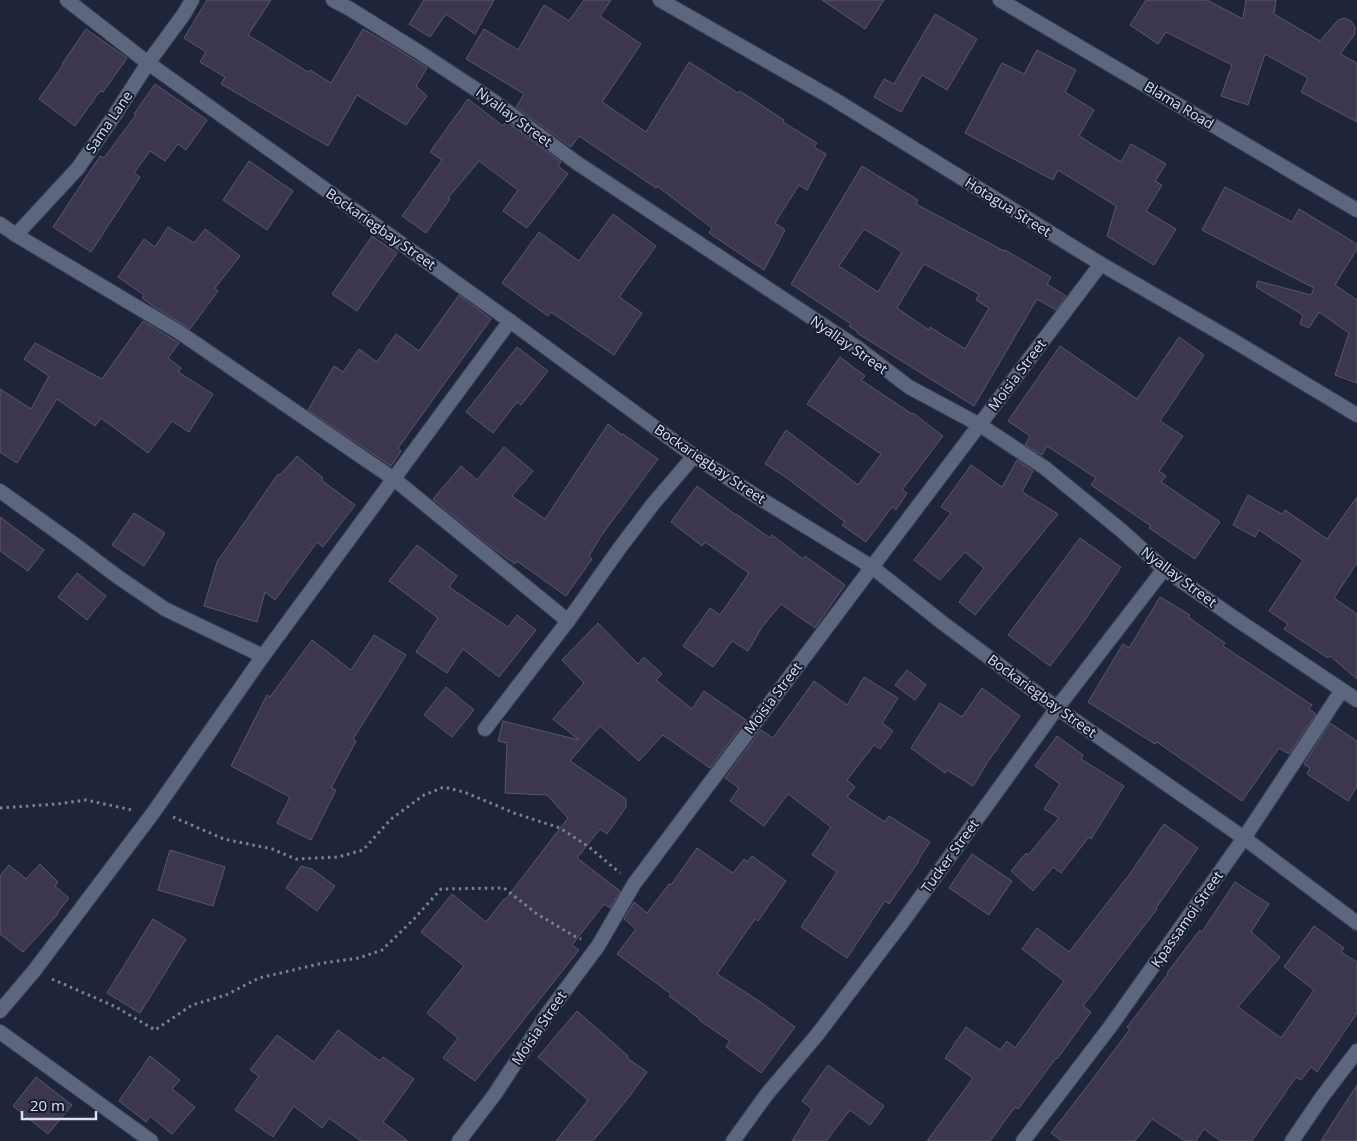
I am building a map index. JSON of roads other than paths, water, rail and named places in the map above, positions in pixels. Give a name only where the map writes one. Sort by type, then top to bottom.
[{"type":"street","name":"Bockariegbay Street","points":[[67,0],[148,63],[510,321],[694,456],[872,567],[944,624],[1057,708],[1244,838],[1357,923]]},
{"type":"street","name":"Sama Lane","points":[[16,235],[78,168],[192,0]]},
{"type":"street","name":"Nyallay Street","points":[[333,0],[419,52],[492,100],[585,168],[858,348],[909,387],[980,425],[1045,468],[1164,569],[1357,700]]},
{"type":"street","name":"Hotagua Street","points":[[660,0],[832,98],[1101,264],[1357,415]]},
{"type":"street","name":"Blama Road","points":[[1000,0],[1357,210]]},
{"type":"street","points":[[0,224],[179,332],[394,479],[568,621]]},
{"type":"street","name":"Moisia Street","points":[[459,1141],[495,1094],[548,1013],[598,946],[634,884],[1101,264]]},
{"type":"street","points":[[0,1011],[34,971],[152,813],[263,656],[510,321]]},
{"type":"street","points":[[485,729],[568,621],[619,549],[694,456]]},
{"type":"street","points":[[0,491],[165,609],[263,656]]},
{"type":"street","name":"Tucker Street","points":[[733,1141],[767,1094],[817,1035],[901,924],[1057,708],[1164,569]]},
{"type":"street","name":"Kpassamoi Street","points":[[1023,1141],[1110,1026],[1244,838],[1342,690]]},
{"type":"street","points":[[0,1032],[151,1141]]},
{"type":"street","points":[[1292,1141],[1357,1051]]}]
